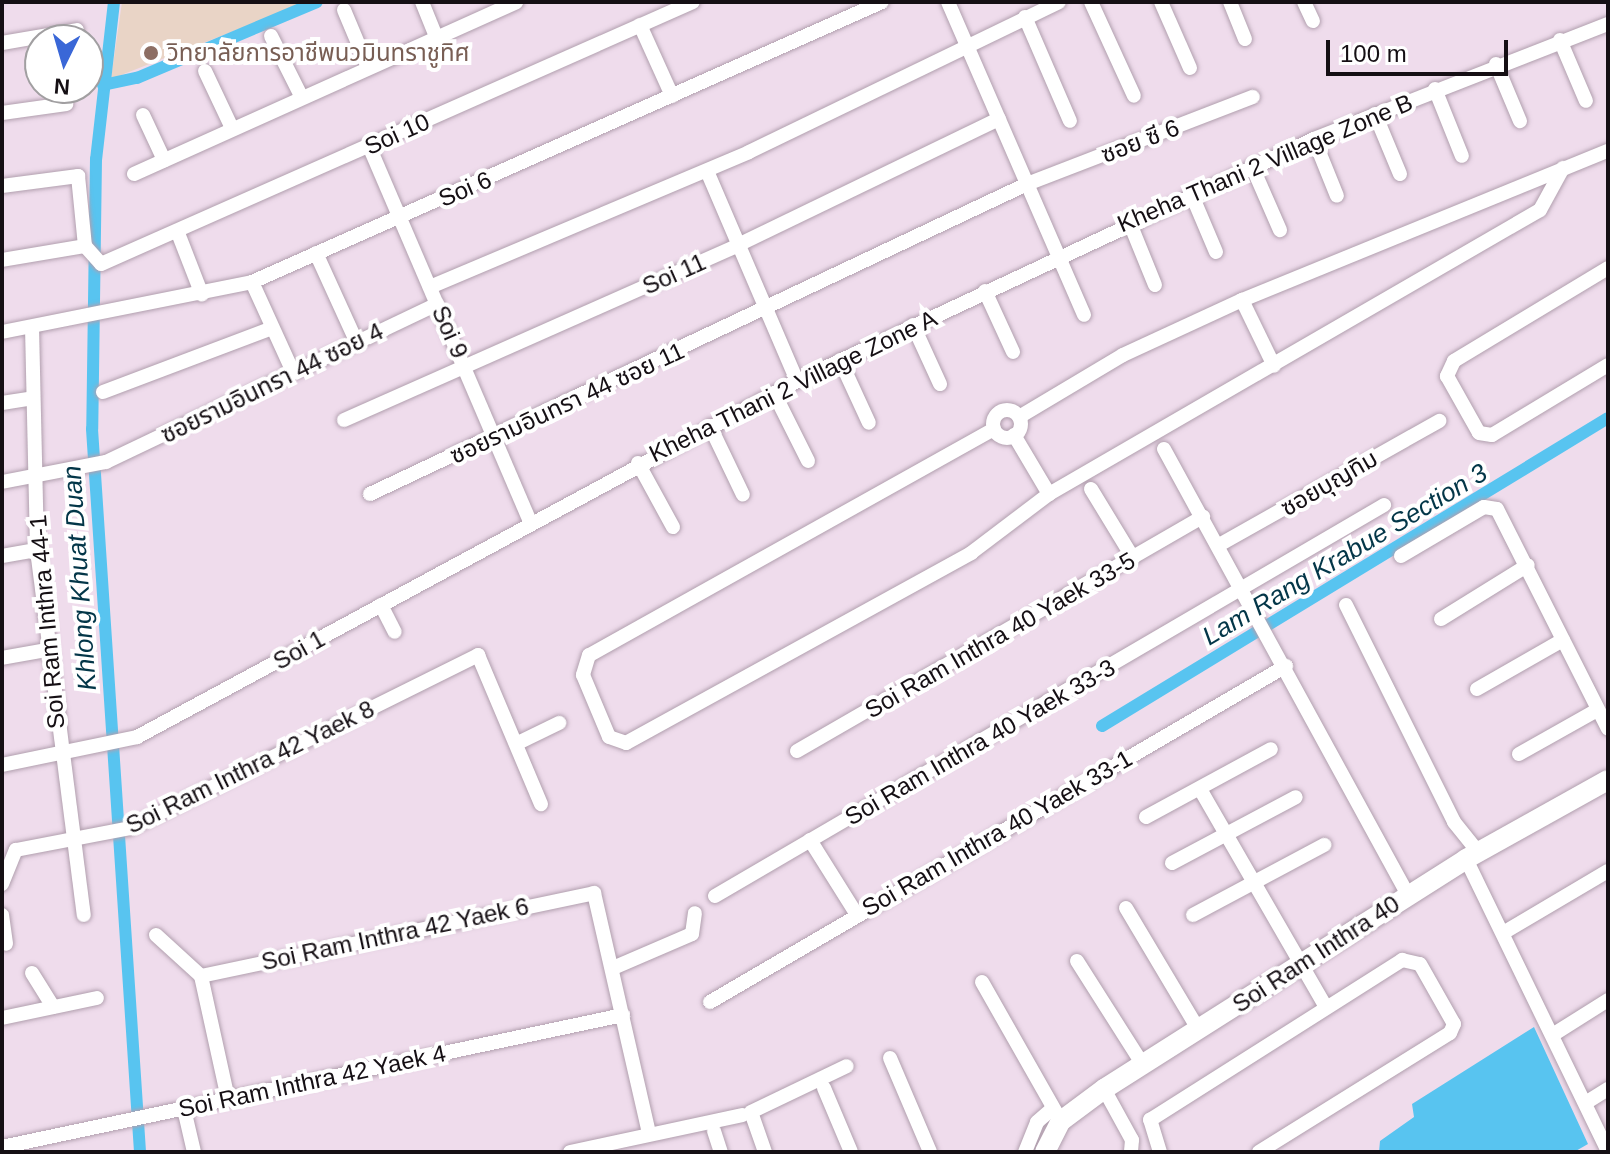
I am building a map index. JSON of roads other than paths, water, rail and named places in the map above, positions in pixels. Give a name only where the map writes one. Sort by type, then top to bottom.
[{"type":"street","points":[[422,2],[436,37]]},
{"type":"street","name":"Soi 10","points":[[85,246],[101,264],[178,233],[693,2]]},
{"type":"street","name":"Soi 6","points":[[2,332],[92,319],[252,282],[882,2]]},
{"type":"street","points":[[948,2],[1084,315]]},
{"type":"street","points":[[430,287],[707,171],[1059,2]]},
{"type":"street","points":[[1091,2],[1134,96]]},
{"type":"street","points":[[1161,2],[1190,68]]},
{"type":"street","points":[[1230,2],[1245,39]]},
{"type":"street","points":[[1304,2],[1313,21]]},
{"type":"street","points":[[134,174],[508,4]]},
{"type":"street","points":[[344,10],[368,67]]},
{"type":"street","points":[[1025,17],[1070,121]]},
{"type":"street","name":"Kheha Thani 2 Village Zone B","points":[[1057,255],[1314,139],[1496,64],[1608,24]]},
{"type":"street","points":[[640,25],[672,96]]},
{"type":"street","points":[[271,36],[301,96]]},
{"type":"street","points":[[2,43],[24,39]]},
{"type":"street","points":[[1560,40],[1586,101]]},
{"type":"street","points":[[1496,64],[1520,121]]},
{"type":"street","points":[[205,71],[232,128]]},
{"type":"street","points":[[1435,89],[1462,156]]},
{"type":"street","name":"ซอย ซี 6","points":[[764,311],[1027,184],[1253,97]]},
{"type":"street","points":[[2,113],[66,104]]},
{"type":"street","points":[[1375,114],[1400,174]]},
{"type":"street","points":[[143,115],[164,160]]},
{"type":"street","name":"Soi 11","points":[[344,420],[736,246],[999,119]]},
{"type":"street","points":[[1314,139],[1337,196]]},
{"type":"street","name":"Soi 9","points":[[369,146],[529,519]]},
{"type":"street","points":[[1014,435],[1019,417],[1123,355],[1242,300],[1608,151]]},
{"type":"street","points":[[1252,166],[1280,230]]},
{"type":"street","points":[[1019,417],[1001,411],[994,429],[589,655],[583,675],[609,737],[626,743],[971,553],[1049,494],[1540,210],[1563,168]]},
{"type":"street","points":[[707,171],[736,246],[797,381]]},
{"type":"street","points":[[2,186],[70,174],[83,183],[85,246],[2,260]]},
{"type":"street","points":[[1191,193],[1216,252]]},
{"type":"street","points":[[1129,221],[1155,285]]},
{"type":"street","points":[[178,233],[202,295]]},
{"type":"street","points":[[316,253],[357,343]]},
{"type":"street","name":"Kheha Thani 2 Village Zone A","points":[[529,519],[797,381],[1057,255]]},
{"type":"street","points":[[1608,268],[1454,361],[1447,376],[1479,433],[1492,435],[1608,365]]},
{"type":"street","points":[[252,282],[293,372]]},
{"type":"street","points":[[985,291],[1013,352]]},
{"type":"street","points":[[1242,300],[1274,366]]},
{"type":"street","name":"ซอยรามอินทรา 44 ซอย 4","points":[[2,482],[106,462],[437,304]]},
{"type":"street","name":"ซอยรามอินทรา 44 ซอย 11","points":[[370,494],[764,311]]},
{"type":"street","points":[[913,325],[940,384]]},
{"type":"street","name":"Soi Ram Inthra 44-1","points":[[32,327],[37,550],[60,755],[84,915]]},
{"type":"street","points":[[103,392],[272,328]]},
{"type":"street","points":[[840,360],[869,423]]},
{"type":"street","points":[[774,393],[808,461]]},
{"type":"street","points":[[2,403],[32,398]]},
{"type":"street","name":"ซอยบุญทิม","points":[[1219,545],[1439,421]]},
{"type":"street","points":[[710,426],[743,495]]},
{"type":"street","points":[[994,429],[1014,435],[1049,494]]},
{"type":"street","points":[[1164,449],[1267,628],[1408,895]]},
{"type":"street","points":[[638,463],[673,527]]},
{"type":"street","points":[[1091,489],[1133,558]]},
{"type":"street","name":"Soi Ram Inthra 40 Yaek 33-3","points":[[715,896],[1384,505]]},
{"type":"street","points":[[1401,556],[1489,506],[1501,513],[1608,729]]},
{"type":"street","name":"Soi Ram Inthra 40 Yaek 33-5","points":[[797,751],[1203,517]]},
{"type":"street","name":"Soi 1","points":[[2,765],[117,745],[381,605],[529,519]]},
{"type":"street","points":[[2,556],[37,550]]},
{"type":"street","points":[[1441,619],[1528,565]]},
{"type":"street","points":[[381,605],[395,632]]},
{"type":"street","points":[[1346,605],[1472,855],[1503,933],[1587,1102],[1604,1151]]},
{"type":"street","points":[[1477,689],[1563,640]]},
{"type":"street","points":[[2,658],[47,650]]},
{"type":"street","name":"Soi Ram Inthra 42 Yaek 8","points":[[2,884],[12,852],[130,828],[466,659],[486,659],[518,743]]},
{"type":"street","name":"Soi Ram Inthra 40 Yaek 33-1","points":[[710,1002],[1286,666]]},
{"type":"street","points":[[1519,754],[1597,710]]},
{"type":"street","points":[[541,804],[518,743],[559,723]]},
{"type":"street","points":[[1146,817],[1271,749]]},
{"type":"street","name":"Soi Ram Inthra 40","points":[[1045,1152],[1057,1114],[1143,1065],[1472,855],[1608,780]]},
{"type":"street","points":[[1200,789],[1326,1007]]},
{"type":"street","points":[[1172,863],[1296,797]]},
{"type":"street","points":[[810,840],[857,915]]},
{"type":"street","points":[[1193,915],[1324,845]]},
{"type":"street","points":[[1503,933],[1608,871]]},
{"type":"street","name":"Soi Ram Inthra 42 Yaek 6","points":[[201,976],[588,893],[598,897],[613,968]]},
{"type":"street","points":[[1126,908],[1198,1029]]},
{"type":"street","points":[[649,1134],[613,968],[692,934],[695,913]]},
{"type":"street","points":[[2,915],[6,944]]},
{"type":"street","points":[[156,935],[201,976],[228,1099]]},
{"type":"street","points":[[1160,1152],[1150,1120],[1326,1007],[1410,959],[1420,964],[1453,1028],[1259,1152]]},
{"type":"street","points":[[1077,961],[1143,1065]]},
{"type":"street","points":[[32,973],[53,1007]]},
{"type":"street","points":[[982,982],[1057,1114],[1037,1122],[1025,1152]]},
{"type":"street","points":[[2,1018],[97,998]]},
{"type":"street","points":[[1554,1034],[1608,1000]]},
{"type":"street","name":"Soi Ram Inthra 42 Yaek 4","points":[[2,1147],[623,1015]]},
{"type":"street","points":[[890,1058],[930,1152]]},
{"type":"street","points":[[765,1152],[751,1112],[847,1066]]},
{"type":"street","points":[[824,1088],[851,1152]]},
{"type":"street","points":[[1104,1089],[1132,1140],[1131,1152]]},
{"type":"street","points":[[1587,1102],[1608,1089]]},
{"type":"street","points":[[184,1109],[194,1152]]},
{"type":"street","points":[[570,1152],[742,1115]]},
{"type":"street","points":[[714,1131],[721,1152]]},
{"type":"water","points":[[1534,1027],[1588,1144],[1574,1152],[1379,1152],[1380,1141],[1414,1117],[1412,1104]]},
{"type":"waterway","name":"Khlong Khuat Duan","points":[[114,2],[96,159],[92,429],[140,1152]]},
{"type":"waterway","points":[[104,85],[137,78],[317,2]]},
{"type":"waterway","name":"Lam Rang Krabue Section 3","points":[[1102,726],[1608,418]]},
{"type":"place","name":"วิทยาลัยการอาชีพนวมินทราชูทิศ","points":[[151,53]]}]
